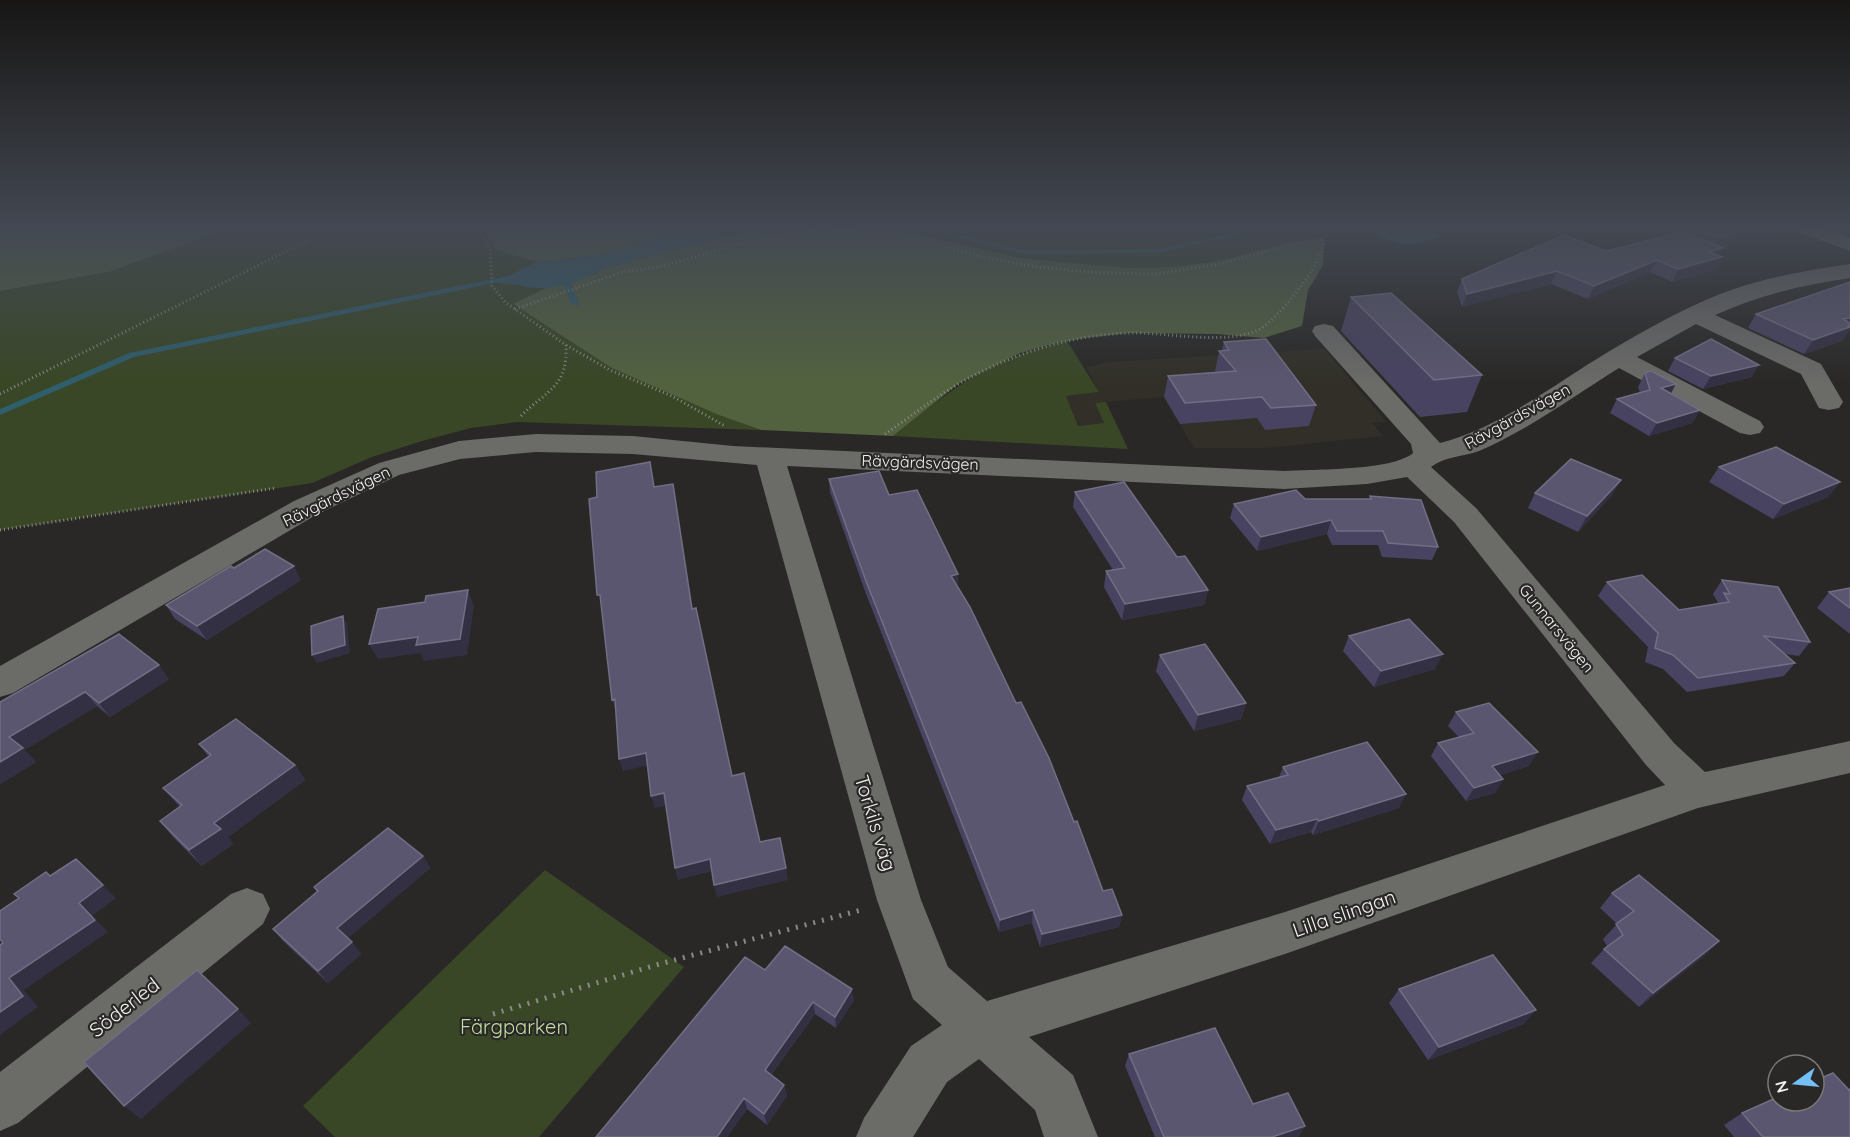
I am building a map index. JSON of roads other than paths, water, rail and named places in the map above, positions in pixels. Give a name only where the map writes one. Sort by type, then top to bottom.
[{"type":"street","name":"Rävgärdsvägen","points":[[0,683],[305,508],[389,470],[459,450],[536,442],[633,445],[769,456],[1284,480],[1367,475],[1468,446],[1618,357],[1695,315],[1742,294],[1805,278]]},
{"type":"street","points":[[1695,315],[1812,369],[1829,402]]},
{"type":"street","name":"Gunnarsvägen","points":[[1324,331],[1425,442],[1421,461],[1660,754],[1697,791]]},
{"type":"street","points":[[1618,357],[1750,427]]},
{"type":"street","name":"Torkils väg","points":[[769,456],[899,900],[930,983],[1055,1093],[1071,1137]]},
{"type":"street","name":"Lilla slingan","points":[[883,1137],[929,1064],[983,1028],[1285,933],[1697,791],[1850,757]]},
{"type":"street","name":"Söderled","points":[[0,1106],[247,909]]},
{"type":"water","points":[[497,278],[584,278],[560,286],[539,288],[498,284]]},
{"type":"waterway","points":[[0,412],[132,355],[497,280]]},
{"type":"waterway","points":[[567,282],[575,304]]},
{"type":"park label","name":"Färgparken","points":[[514,1026]]}]
